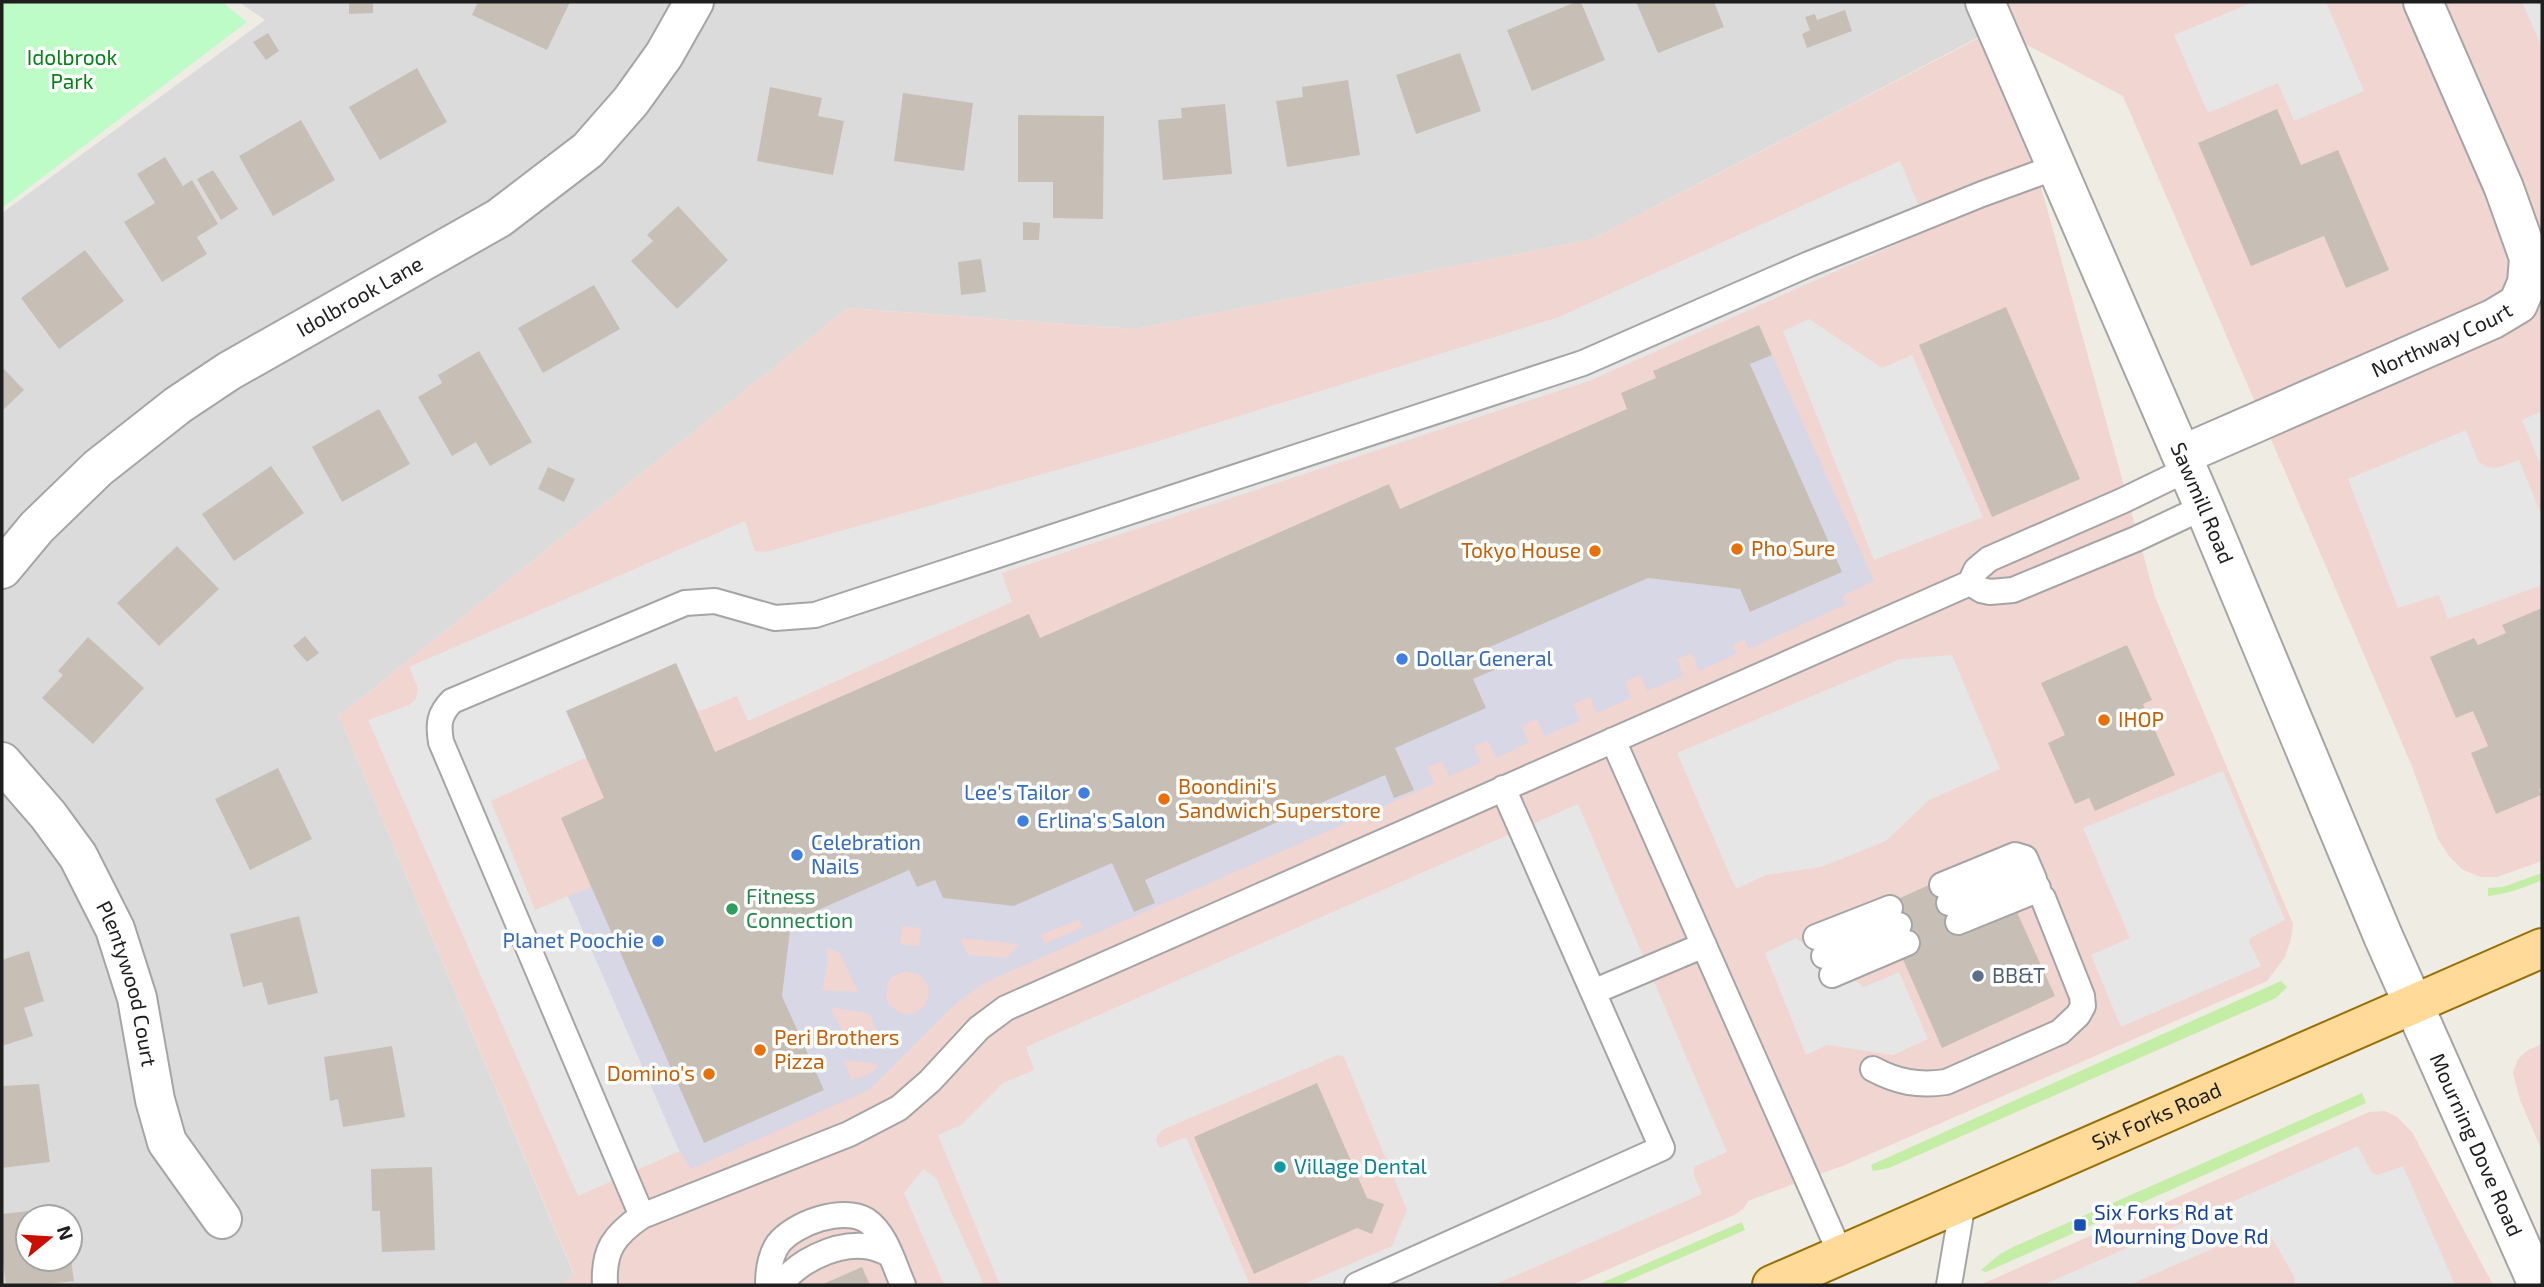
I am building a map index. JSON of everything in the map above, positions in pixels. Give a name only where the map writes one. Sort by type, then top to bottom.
[{"type":"main road","name":"Six Forks Road","points":[[1797,1281],[1841,1255],[2542,948]]},
{"type":"street","name":"Idolbrook Lane","points":[[2,569],[37,527],[98,468],[178,405],[229,371],[499,218],[588,150],[631,102],[664,55],[694,2]]},
{"type":"street","name":"Sawmill Road","points":[[1985,2],[2185,462],[2414,1006]]},
{"type":"street","name":"Northway Court","points":[[2185,462],[2493,319],[2518,304],[2527,283],[2529,258],[2504,188],[2423,2]]},
{"type":"street","name":"Plentywood Court","points":[[2,762],[48,814],[78,856],[115,929],[137,998],[155,1100],[167,1142],[222,1219]]},
{"type":"street","name":"Mourning Dove Road","points":[[2414,1006],[2538,1285]]},
{"type":"lane","points":[[642,1216],[441,742],[438,725],[443,710],[452,701],[685,603],[715,601],[775,618],[815,615],[1583,363],[1809,264],[2056,167]]},
{"type":"lane","points":[[605,1285],[607,1254],[614,1239],[627,1226],[642,1216],[849,1134],[899,1108],[930,1081],[979,1028],[1006,1008],[1970,583],[1976,570],[1989,559],[2122,501],[2185,462]]},
{"type":"lane","points":[[1970,583],[1990,592],[2013,590],[2136,539],[2204,507]]},
{"type":"lane","points":[[1613,740],[1841,1255]]},
{"type":"lane","points":[[1357,1285],[1662,1148],[1503,788]]},
{"type":"lane","points":[[1872,1069],[1908,1084],[1946,1082],[2060,1032],[2071,1024],[2082,1006],[2082,996],[2038,888],[2025,858],[2015,855],[1950,903],[2037,893],[2038,888]]},
{"type":"lane","points":[[1824,956],[1899,925],[1824,956]]},
{"type":"lane","points":[[1594,992],[1704,944]]},
{"type":"lane","points":[[1949,1285],[1963,1202]]},
{"type":"lane","points":[[768,1285],[768,1270],[778,1244],[804,1226],[832,1215],[845,1214],[867,1221],[882,1239],[903,1285]]},
{"type":"lane","points":[[781,1285],[789,1274],[802,1265],[833,1250],[862,1246],[889,1254]]},
{"type":"shaded area","points":[[239,2],[1985,2],[1996,28],[1593,239],[1134,329],[848,308],[339,716],[574,1275],[562,1285],[2,1285],[2,213],[265,20]]},
{"type":"shaded area","points":[[1985,2],[2542,2],[2542,861],[2497,877],[2481,877],[2463,870],[2449,856],[2438,839],[2412,766],[2123,96],[1997,29],[2155,597],[2293,924],[2285,957],[2267,981],[1847,1164],[1748,1201],[1743,1209],[1734,1215],[1572,1285],[562,1285],[574,1274],[339,716],[848,308],[1134,329],[1593,239],[1996,29]]},
{"type":"shaded area","points":[[2253,2],[2326,2],[2364,91],[2294,121],[2278,83],[2208,113],[2174,35]]},
{"type":"shaded area","points":[[2522,2],[2542,2],[2542,48]]},
{"type":"shaded area","points":[[1900,161],[1929,230],[1589,381],[1002,573],[1012,602],[748,721],[737,696],[698,712],[676,663],[566,711],[587,757],[491,801],[535,910],[568,896],[680,1151],[578,1196],[368,720],[409,705],[416,699],[418,688],[409,667],[745,521],[755,551],[766,552],[1152,443],[1559,317]]},
{"type":"shaded area","points":[[1809,319],[1882,368],[1912,355],[1983,517],[1874,560],[1783,331]]},
{"type":"shaded area","points":[[1772,355],[1874,581],[1844,595],[1842,601],[1848,603],[1749,649],[1745,639],[1732,645],[1736,654],[1699,671],[1692,653],[1677,659],[1683,676],[1647,691],[1641,675],[1625,681],[1631,698],[1597,713],[1590,697],[1573,704],[1580,721],[1544,736],[1537,719],[1522,725],[1528,743],[1496,758],[1488,741],[1474,746],[1480,763],[1449,776],[1442,761],[1427,767],[1434,784],[988,981],[957,1002],[869,1090],[691,1169],[678,1148],[568,896],[592,887],[823,1090],[782,996],[791,922],[909,870],[917,887],[935,880],[943,898],[1014,906],[1112,863],[1124,890],[1403,766],[1395,748],[1473,679],[1494,670],[1485,649],[1648,578],[1740,589],[1751,612],[1841,572],[1750,364]],"holes":[[[1079,919],[1082,928],[1044,944],[1041,935]],[[902,926],[921,928],[919,946],[900,944]],[[960,938],[1019,944],[1007,958],[968,955]],[[827,947],[840,953],[858,992],[822,990],[827,967]],[[905,971],[919,974],[928,986],[925,1006],[913,1014],[899,1013],[888,1003],[888,982]],[[830,1007],[870,1014],[880,1041],[846,1039]],[[844,1060],[877,1064],[878,1067],[868,1075],[851,1080]]]},
{"type":"shaded area","points":[[2542,411],[2542,468],[2522,420]]},
{"type":"shaded area","points":[[2466,430],[2478,461],[2486,467],[2497,468],[2519,460],[2542,516],[2542,559],[2539,560],[2542,567],[2542,585],[2448,619],[2439,595],[2398,608],[2348,479]]},
{"type":"shaded area","points":[[1952,655],[2000,769],[1929,800],[1886,841],[1821,867],[1766,875],[1736,889],[1677,753],[1900,659]]},
{"type":"shaded area","points":[[2223,771],[2285,920],[2250,938],[2249,942],[2261,966],[2121,1027],[2091,955],[2130,938],[2083,828]]},
{"type":"shaded area","points":[[1578,804],[1727,1152],[1694,1167],[1694,1176],[1702,1194],[1494,1285],[1302,1285],[1392,1246],[1407,1210],[1344,1057],[1338,1055],[1162,1130],[1158,1135],[1156,1141],[1160,1148],[1186,1137],[1250,1285],[1000,1285],[938,1135],[961,1125],[1003,1083],[1034,1070],[1026,1047]]},
{"type":"shaded area","points":[[1796,938],[1864,987],[1899,972],[1928,1039],[1893,1055],[1827,1045],[1806,1055],[1765,953]]},
{"type":"shaded area","points":[[2542,1044],[2542,1151],[2520,1100],[2513,1073],[2518,1059],[2528,1050]]},
{"type":"shaded area","points":[[2385,1111],[2397,1117],[2412,1132],[2493,1285],[1980,1285],[2369,1112]]},
{"type":"shaded area","points":[[2358,1146],[2372,1173],[2378,1175],[2403,1166],[2455,1285],[2294,1285],[2295,1278],[2265,1226],[2129,1285],[2043,1285]]},
{"type":"shaded area","points":[[923,1169],[936,1178],[984,1285],[944,1285],[904,1193]]},
{"type":"green space","name":"Idolbrook Park","points":[[2,2],[222,2],[247,22],[2,208]]},
{"type":"green space","points":[[2542,873],[2542,880],[2535,883],[2488,896],[2488,888],[2503,887]]},
{"type":"green space","points":[[2281,981],[2287,987],[2276,998],[1889,1168],[1873,1171],[1871,1165]]},
{"type":"green space","points":[[2362,1093],[2366,1103],[1986,1272],[1981,1270],[2013,1247]]},
{"type":"green space","points":[[1742,1222],[1745,1230],[1618,1285],[1597,1285]]},
{"type":"building","points":[[349,2],[373,2],[373,13],[349,14]]},
{"type":"building","points":[[478,2],[570,2],[547,50],[472,15]]},
{"type":"building","points":[[1581,2],[1605,60],[1532,91],[1507,30]]},
{"type":"building","points":[[1636,2],[1714,2],[1724,27],[1658,53]]},
{"type":"building","points":[[1845,10],[1852,31],[1807,48],[1802,34],[1810,30],[1805,17],[1815,14],[1817,20]]},
{"type":"building","points":[[268,33],[279,51],[266,60],[253,42]]},
{"type":"building","points":[[1460,53],[1481,111],[1416,134],[1396,75]]},
{"type":"building","points":[[417,68],[447,122],[380,160],[349,107]]},
{"type":"building","points":[[1348,80],[1360,155],[1287,167],[1276,101],[1303,97],[1302,87]]},
{"type":"building","points":[[770,87],[822,98],[818,116],[844,121],[833,175],[757,161]]},
{"type":"building","points":[[903,93],[973,103],[964,171],[894,161]]},
{"type":"building","points":[[1225,104],[1232,174],[1163,180],[1158,120],[1182,118],[1181,108]]},
{"type":"building","points":[[2277,109],[2301,165],[2338,150],[2389,270],[2346,288],[2324,236],[2251,266],[2198,143]]},
{"type":"building","points":[[1018,115],[1104,116],[1103,219],[1053,218],[1053,182],[1018,182]]},
{"type":"building","points":[[301,120],[335,180],[273,216],[239,156]]},
{"type":"building","points":[[165,157],[183,186],[192,180],[218,224],[197,237],[207,254],[162,282],[124,222],[155,203],[137,174]]},
{"type":"building","points":[[213,170],[238,209],[221,220],[197,179]]},
{"type":"building","points":[[678,206],[728,260],[677,309],[631,261],[653,241],[647,235]]},
{"type":"building","points":[[1023,222],[1040,223],[1039,240],[1023,240]]},
{"type":"building","points":[[85,250],[124,301],[59,349],[21,298]]},
{"type":"building","points":[[981,259],[986,292],[961,295],[958,262]]},
{"type":"building","points":[[594,285],[620,329],[543,373],[518,328]]},
{"type":"building","points":[[2006,307],[2080,479],[1992,517],[1919,345]]},
{"type":"building","points":[[1759,325],[1772,355],[1750,364],[1842,572],[1750,612],[1740,589],[1648,578],[1485,649],[1494,670],[1473,679],[1486,708],[1395,748],[1414,790],[1394,798],[1385,775],[1145,880],[1155,903],[1134,912],[1112,863],[1014,906],[943,898],[935,880],[917,887],[909,870],[791,922],[782,996],[824,1090],[704,1143],[561,818],[604,798],[566,711],[676,663],[715,752],[1029,614],[1040,638],[1389,484],[1400,509],[1627,409],[1621,393],[1656,378],[1653,371]]},
{"type":"building","points":[[479,351],[532,442],[490,466],[476,442],[452,456],[418,397],[442,383],[438,375]]},
{"type":"building","points":[[2,367],[24,390],[2,411]]},
{"type":"building","points":[[379,409],[410,464],[342,502],[312,447]]},
{"type":"building","points":[[271,466],[304,513],[234,561],[202,514]]},
{"type":"building","points":[[548,467],[575,479],[564,502],[538,489]]},
{"type":"building","points":[[177,546],[219,589],[159,646],[117,603]]},
{"type":"building","points":[[2542,608],[2541,795],[2496,814],[2471,753],[2488,746],[2483,734],[2473,711],[2456,718],[2430,657],[2474,638],[2478,645],[2506,633],[2502,625]]},
{"type":"building","points":[[305,636],[319,653],[307,662],[293,646]]},
{"type":"building","points":[[88,637],[144,688],[93,744],[42,698],[63,675],[58,671]]},
{"type":"building","name":"IHOP","points":[[2127,645],[2152,700],[2143,704],[2175,775],[2095,811],[2089,798],[2075,804],[2048,743],[2065,735],[2041,683]]},
{"type":"building","points":[[278,768],[312,839],[250,870],[215,799]]},
{"type":"building","name":"BB&T","points":[[1940,880],[2015,908],[2055,996],[1942,1048],[1902,957],[1889,903]]},
{"type":"building","points":[[299,916],[318,993],[268,1005],[262,982],[243,987],[230,934]]},
{"type":"building","points":[[29,951],[44,1001],[24,1008],[33,1036],[2,1046],[2,960]]},
{"type":"building","points":[[392,1046],[405,1117],[343,1127],[338,1099],[330,1101],[324,1057]]},
{"type":"building","name":"Village Dental","points":[[1317,1083],[1367,1198],[1384,1204],[1372,1234],[1357,1228],[1254,1274],[1194,1137]]},
{"type":"building","points":[[39,1084],[50,1162],[2,1168],[2,1086]]},
{"type":"building","points":[[432,1167],[435,1250],[382,1252],[380,1211],[372,1211],[371,1169]]},
{"type":"building","points":[[14,1213],[14,1273],[73,1273],[74,1281],[6,1285],[2,1255],[2,1214]]},
{"type":"building","points":[[862,1267],[870,1285],[821,1285]]},
{"type":"place","name":"Pho Sure","points":[[1737,549]]},
{"type":"place","name":"Tokyo House","points":[[1595,551]]},
{"type":"place","name":"Dollar General","points":[[1402,659]]},
{"type":"place","name":"IHOP","points":[[2104,720]]},
{"type":"place","name":"Lee's Tailor","points":[[1084,793]]},
{"type":"place","name":"Boondini's Sandwich Superstore","points":[[1164,799]]},
{"type":"place","name":"Erlina's Salon","points":[[1023,821]]},
{"type":"place","name":"Celebration Nails","points":[[797,855]]},
{"type":"place","name":"Fitness Connection","points":[[732,909]]},
{"type":"place","name":"Planet Poochie","points":[[658,941]]},
{"type":"place","name":"BB&T","points":[[1978,976]]},
{"type":"place","name":"Peri Brothers Pizza","points":[[760,1050]]},
{"type":"place","name":"Domino's","points":[[709,1074]]},
{"type":"place","name":"Village Dental","points":[[1280,1167]]},
{"type":"place","name":"Six Forks Rd at Mourning Dove Rd","points":[[2080,1225]]}]
